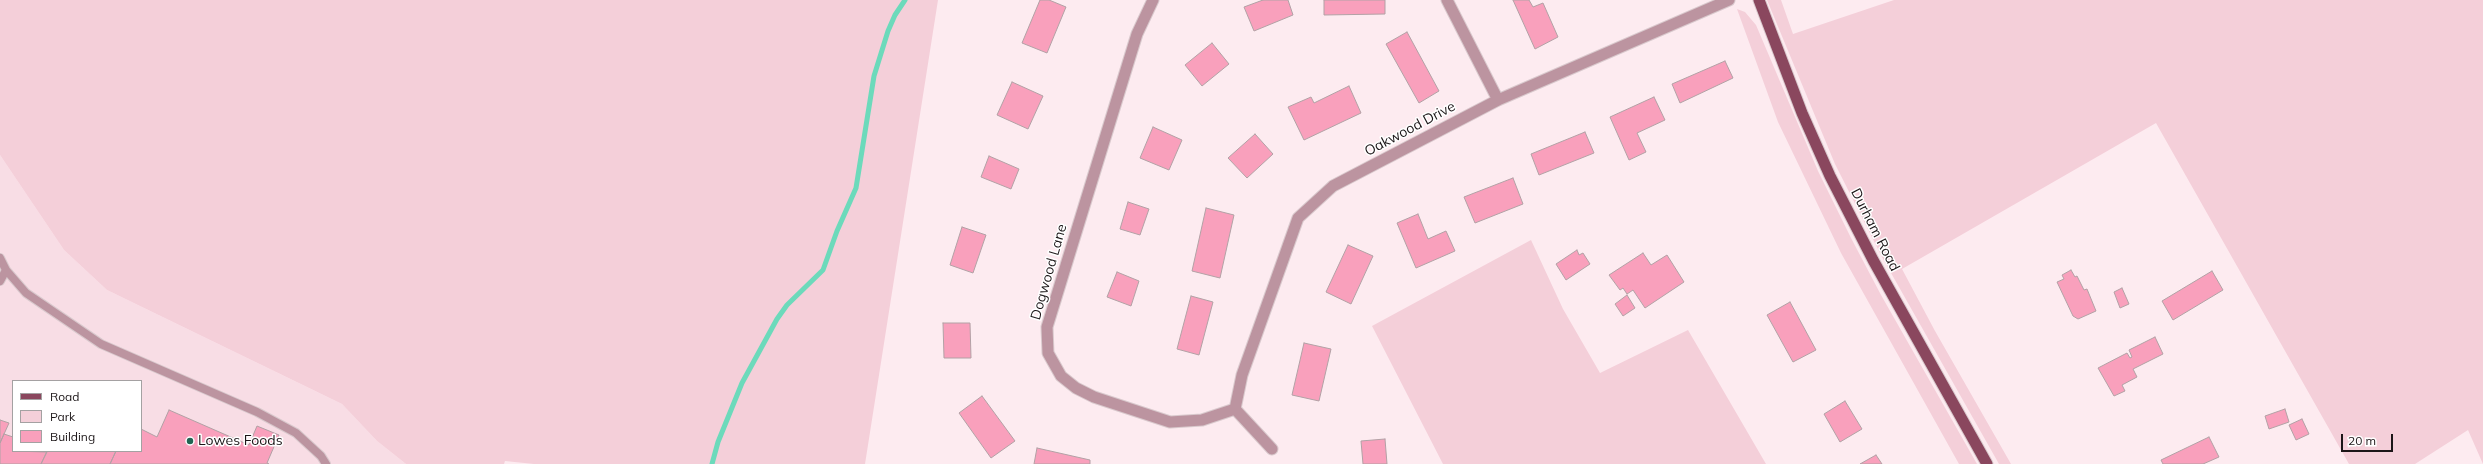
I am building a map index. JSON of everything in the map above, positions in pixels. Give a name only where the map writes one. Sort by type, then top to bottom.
[{"type":"main road","name":"Durham Road","points":[[1759,0],[1802,113],[1830,176],[1873,260],[1988,464]]},
{"type":"street","name":"Dogwood Lane","points":[[1153,0],[1137,34],[1047,327],[1048,352],[1061,376],[1076,388],[1094,397],[1170,422],[1202,420],[1235,409]]},
{"type":"street","points":[[1447,0],[1498,100]]},
{"type":"street","name":"Oakwood Drive","points":[[1235,409],[1242,375],[1298,218],[1334,186],[1498,100],[1729,0]]},
{"type":"street","points":[[1235,409],[1272,449]]},
{"type":"lane","points":[[0,258],[6,270],[26,293],[101,344],[257,412],[296,433],[321,456],[326,464]]},
{"type":"lane","points":[[0,281],[6,270]]},
{"type":"shaded area","points":[[0,155],[64,250],[107,290],[342,404],[377,441],[406,464],[0,464]]},
{"type":"green space","points":[[0,0],[938,0],[865,464],[534,464],[505,461],[504,464],[406,464],[377,441],[342,404],[107,290],[64,250],[0,155]]},
{"type":"green space","points":[[1767,0],[1781,0],[1793,34],[1894,0],[2483,0],[2483,464],[2468,430],[2415,464],[2349,464],[2156,123],[1902,269],[1935,331],[2011,464],[1999,464],[1882,257],[1835,164]]},
{"type":"green space","points":[[1737,9],[1745,12],[1756,25],[1818,171],[1851,238],[1881,295],[1977,464],[1959,464],[1841,253],[1778,122]]},
{"type":"green space","points":[[1531,240],[1563,309],[1600,373],[1688,330],[1766,464],[1443,464],[1372,326]]},
{"type":"building","points":[[1040,0],[1049,0],[1066,7],[1047,53],[1022,43]]},
{"type":"building","points":[[1263,0],[1288,0],[1293,15],[1254,31],[1244,7]]},
{"type":"building","points":[[1324,0],[1385,0],[1385,14],[1324,15]]},
{"type":"building","points":[[1513,0],[1529,0],[1533,7],[1543,3],[1558,37],[1535,49]]},
{"type":"building","points":[[1407,32],[1439,91],[1419,103],[1386,44]]},
{"type":"building","points":[[1212,43],[1229,64],[1202,86],[1185,65]]},
{"type":"building","points":[[1725,61],[1733,78],[1680,103],[1672,84]]},
{"type":"building","points":[[1012,82],[1043,96],[1028,129],[997,115]]},
{"type":"building","points":[[1349,86],[1361,113],[1304,140],[1288,107],[1311,97],[1314,103]]},
{"type":"building","points":[[1654,97],[1665,120],[1637,133],[1646,152],[1629,160],[1610,117]]},
{"type":"building","points":[[1153,127],[1182,140],[1169,170],[1140,158]]},
{"type":"building","points":[[1585,132],[1594,153],[1539,175],[1531,154]]},
{"type":"building","points":[[1255,134],[1273,154],[1247,178],[1228,158]]},
{"type":"building","points":[[989,156],[1019,169],[1011,189],[981,177]]},
{"type":"building","points":[[1513,178],[1523,204],[1475,223],[1464,197]]},
{"type":"building","points":[[1128,202],[1149,209],[1140,235],[1120,229]]},
{"type":"building","points":[[1206,208],[1234,215],[1220,278],[1192,271]]},
{"type":"building","points":[[1418,214],[1428,239],[1446,231],[1455,251],[1416,268],[1397,223]]},
{"type":"building","points":[[962,227],[986,235],[973,273],[950,265]]},
{"type":"building","points":[[1348,245],[1373,256],[1351,304],[1326,292]]},
{"type":"building","points":[[1577,250],[1579,255],[1583,253],[1590,264],[1566,280],[1556,264]]},
{"type":"building","points":[[1643,253],[1651,265],[1667,255],[1684,282],[1645,308],[1633,290],[1627,294],[1623,288],[1620,290],[1609,275]]},
{"type":"building","points":[[2071,270],[2075,277],[2077,276],[2084,290],[2087,289],[2096,311],[2078,319],[2073,316],[2057,282],[2064,279],[2062,275]]},
{"type":"building","points":[[2212,271],[2223,290],[2173,320],[2162,301]]},
{"type":"building","points":[[1117,272],[1139,281],[1131,306],[1107,297]]},
{"type":"building","points":[[2122,288],[2129,304],[2120,308],[2114,292]]},
{"type":"building","points":[[1627,295],[1635,308],[1623,316],[1615,304]]},
{"type":"building","points":[[1191,296],[1213,302],[1199,355],[1177,349]]},
{"type":"building","points":[[1790,302],[1816,350],[1793,362],[1767,315]]},
{"type":"building","points":[[943,323],[970,323],[971,358],[944,358]]},
{"type":"building","points":[[2155,337],[2163,354],[2133,369],[2137,377],[2122,385],[2125,391],[2114,396],[2098,368],[2127,353],[2130,358],[2132,357],[2129,350]]},
{"type":"building","points":[[1304,343],[1331,349],[1319,401],[1292,395]]},
{"type":"building","points":[[982,396],[1015,441],[991,458],[959,413]]},
{"type":"building","points":[[1845,401],[1862,429],[1840,442],[1824,414]]},
{"type":"building","points":[[2285,409],[2289,422],[2269,429],[2265,416]]},
{"type":"building","name":"Lowes Foods","points":[[169,410],[249,445],[257,426],[279,435],[267,463],[269,464],[110,464],[116,452],[142,452],[142,430],[157,437]]},
{"type":"building","points":[[2302,419],[2309,434],[2296,440],[2289,425]]},
{"type":"building","points":[[0,420],[9,423],[0,443]]},
{"type":"building","points":[[4,434],[12,437],[12,452],[47,452],[41,464],[0,464],[0,443]]},
{"type":"building","points":[[2209,437],[2219,457],[2203,464],[2163,464],[2161,460]]},
{"type":"building","points":[[1385,439],[1387,464],[1363,464],[1361,441]]},
{"type":"building","points":[[1037,448],[1090,460],[1090,464],[1034,464]]},
{"type":"building","points":[[47,452],[116,452],[110,464],[41,464]]},
{"type":"building","points":[[1876,455],[1882,464],[1860,464]]},
{"type":"waterway","points":[[712,464],[718,442],[742,383],[777,319],[787,305],[823,270],[837,231],[856,188],[874,76],[888,31],[895,15],[905,0]]},
{"type":"place","name":"Lowes Foods","points":[[190,441]]}]
